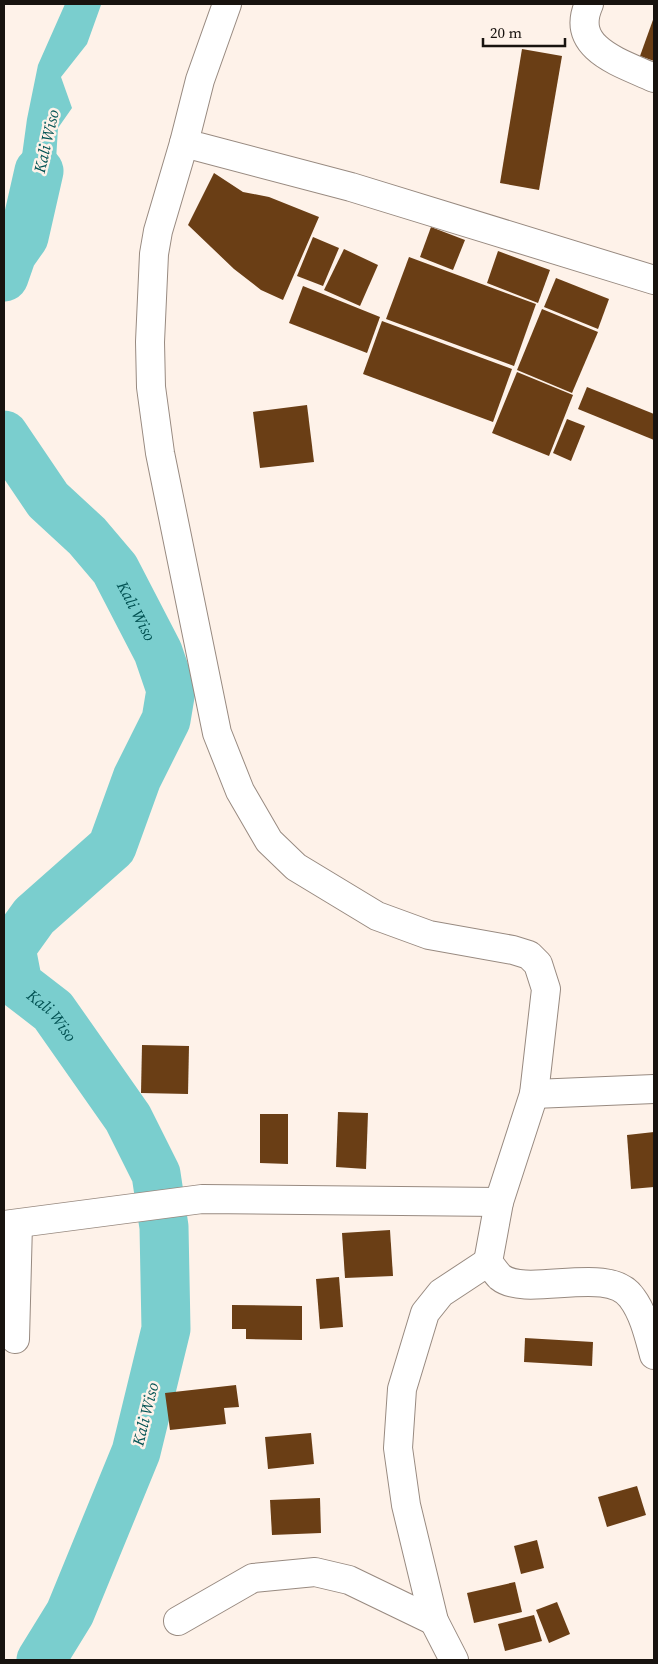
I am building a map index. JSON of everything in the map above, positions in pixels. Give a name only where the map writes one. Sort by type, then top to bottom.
[{"type":"street","points":[[227,4],[200,80],[158,231],[154,254],[150,342],[151,387],[160,453],[217,733],[240,791],[268,841],[296,867],[378,916],[429,935],[513,950],[529,955],[538,964],[546,989],[534,1094],[499,1202],[488,1262],[441,1293],[424,1313],[402,1389],[398,1448],[404,1495],[434,1621],[454,1660]]},
{"type":"street","points":[[588,4],[583,23],[589,40],[602,53],[654,78]]},
{"type":"street","points":[[184,143],[351,187],[654,280]]},
{"type":"street","points":[[534,1094],[654,1089]]},
{"type":"street","points":[[15,1339],[11,1225],[202,1199],[499,1202]]},
{"type":"street","points":[[488,1262],[501,1278],[523,1283],[606,1282],[621,1287],[632,1297],[646,1328],[654,1355]]},
{"type":"street","points":[[178,1621],[253,1578],[316,1572],[349,1580],[434,1621]]},
{"type":"water","points":[[65,4],[101,5],[87,44],[61,77],[72,108],[58,128],[56,160],[43,182],[36,210],[36,231],[24,237],[16,218],[17,192],[27,119],[38,65]]},
{"type":"building","points":[[654,17],[654,61],[640,56]]},
{"type":"building","points":[[522,49],[562,56],[539,190],[500,183]]},
{"type":"building","points":[[214,173],[243,192],[269,197],[319,217],[283,300],[261,290],[234,269],[188,225]]},
{"type":"building","points":[[431,227],[465,240],[453,270],[420,257]]},
{"type":"building","points":[[313,237],[339,248],[323,286],[297,276]]},
{"type":"building","points":[[344,249],[378,265],[360,306],[324,290]]},
{"type":"building","points":[[498,251],[550,270],[538,303],[487,283]]},
{"type":"building","points":[[409,257],[536,304],[514,366],[386,319]]},
{"type":"building","points":[[556,278],[609,299],[598,329],[544,307]]},
{"type":"building","points":[[303,286],[380,317],[367,353],[289,323]]},
{"type":"building","points":[[542,309],[598,332],[572,393],[517,370]]},
{"type":"building","points":[[382,321],[512,369],[493,422],[363,374]]},
{"type":"building","points":[[517,372],[573,395],[549,456],[492,433]]},
{"type":"building","points":[[587,387],[654,414],[654,440],[578,409]]},
{"type":"building","points":[[307,405],[314,462],[260,468],[253,412]]},
{"type":"building","points":[[567,419],[585,426],[571,461],[553,453]]},
{"type":"building","points":[[142,1045],[189,1046],[188,1094],[141,1093]]},
{"type":"building","points":[[338,1112],[368,1113],[366,1169],[336,1167]]},
{"type":"building","points":[[260,1114],[288,1114],[288,1164],[260,1163]]},
{"type":"building","points":[[654,1132],[654,1187],[631,1189],[627,1135]]},
{"type":"building","points":[[390,1230],[393,1276],[345,1278],[342,1233]]},
{"type":"building","points":[[339,1277],[343,1327],[320,1329],[316,1279]]},
{"type":"building","points":[[232,1305],[302,1306],[302,1340],[246,1339],[246,1329],[232,1329]]},
{"type":"building","points":[[525,1338],[593,1342],[592,1366],[524,1362]]},
{"type":"building","points":[[236,1385],[239,1407],[224,1408],[226,1424],[170,1430],[165,1393]]},
{"type":"building","points":[[311,1433],[314,1464],[268,1469],[265,1437]]},
{"type":"building","points":[[637,1486],[646,1515],[607,1527],[598,1497]]},
{"type":"building","points":[[320,1498],[321,1533],[272,1535],[270,1500]]},
{"type":"building","points":[[537,1540],[544,1568],[521,1574],[514,1546]]},
{"type":"building","points":[[515,1582],[522,1612],[474,1623],[467,1593]]},
{"type":"building","points":[[557,1602],[570,1634],[549,1643],[536,1610]]},
{"type":"building","points":[[534,1615],[542,1641],[505,1651],[498,1624]]},
{"type":"waterway","name":"Kali Wiso","points":[[4,277],[12,254],[24,237],[39,171]]},
{"type":"waterway","name":"Kali Wiso","points":[[4,435],[48,500],[87,536],[115,569],[158,652],[171,690],[166,720],[137,778],[112,847],[34,916],[11,948],[18,984],[53,1011],[128,1118],[156,1174],[164,1227],[166,1329],[136,1452],[70,1613],[41,1660]]}]
